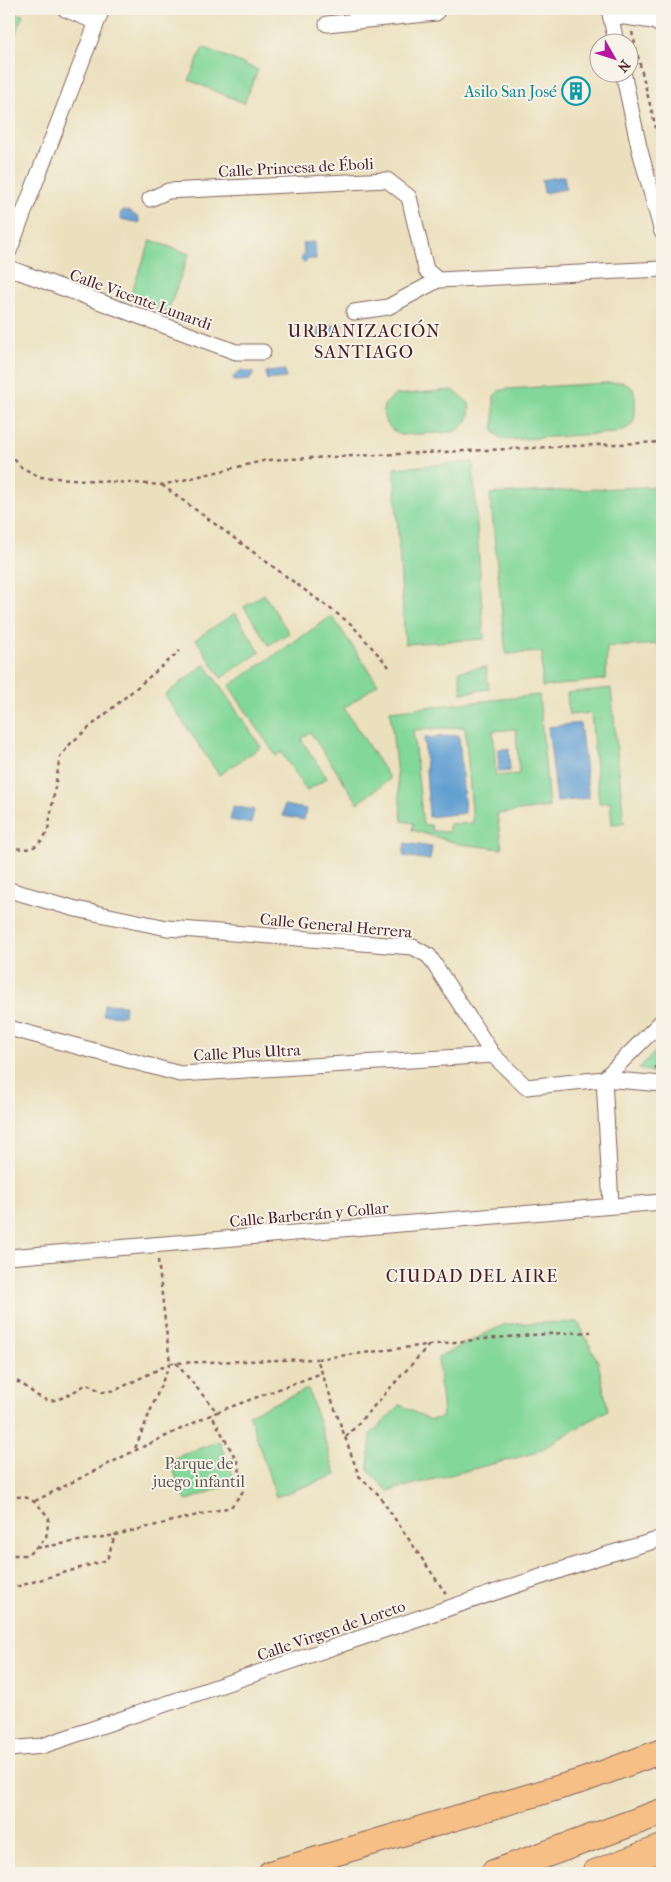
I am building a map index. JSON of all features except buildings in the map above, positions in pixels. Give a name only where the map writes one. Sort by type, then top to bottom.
[{"type":"highway","points":[[270,1873],[584,1780],[662,1751]]},
{"type":"highway","points":[[494,1873],[662,1812]]},
{"type":"highway","points":[[595,1873],[662,1848]]},
{"type":"street","points":[[9,247],[99,15],[65,9]]},
{"type":"street","points":[[327,24],[436,13],[435,9]]},
{"type":"street","points":[[614,32],[610,12],[628,18],[653,21],[662,26]]},
{"type":"street","points":[[625,82],[639,147],[662,232]]},
{"type":"street","name":"Calle Princesa de Éboli","points":[[150,199],[168,191],[387,180],[409,197],[426,270],[438,280]]},
{"type":"street","name":"Calle Vicente Lunardi","points":[[9,268],[236,352],[263,352]]},
{"type":"street","points":[[354,312],[388,307],[438,280],[662,269]]},
{"type":"street","name":"Calle General Herrera","points":[[9,890],[76,909],[167,928],[413,947],[429,956],[494,1055],[526,1086],[604,1079]]},
{"type":"street","points":[[612,1205],[604,1079],[662,1021]]},
{"type":"street","name":"Calle Plus Ultra","points":[[9,1028],[180,1074],[494,1055]]},
{"type":"street","points":[[604,1079],[662,1084]]},
{"type":"street","name":"Calle Barberán y Collar","points":[[9,1257],[662,1202]]},
{"type":"street","name":"Calle Virgen de Loreto","points":[[9,1749],[42,1746],[602,1556],[654,1541],[662,1536]]},
{"type":"path","points":[[628,18],[662,153]]},
{"type":"path","points":[[9,453],[21,467],[40,477],[162,485],[267,460],[662,442]]},
{"type":"path","points":[[162,485],[351,624],[391,669]]},
{"type":"path","points":[[9,846],[24,850],[35,847],[43,841],[48,830],[60,757],[71,743],[180,651]]},
{"type":"path","points":[[134,1451],[170,1364],[156,1244]]},
{"type":"path","points":[[9,1380],[12,1379],[25,1386],[35,1396],[45,1400],[56,1400],[87,1384],[102,1392],[116,1390],[170,1364],[176,1363],[317,1359],[430,1344],[546,1333],[590,1332]]},
{"type":"path","points":[[345,1438],[430,1344]]},
{"type":"path","points":[[317,1359],[359,1476],[378,1494],[445,1593],[458,1605]]},
{"type":"path","points":[[176,1363],[218,1412]]},
{"type":"path","points":[[35,1501],[211,1414],[322,1372]]},
{"type":"path","points":[[36,1549],[114,1535],[232,1507],[244,1490],[238,1463],[211,1414]]},
{"type":"path","points":[[9,1499],[18,1496],[35,1501],[50,1518],[46,1538],[36,1549],[28,1555],[9,1555]]},
{"type":"path","points":[[9,1589],[107,1560],[114,1535]]},
{"type":"green space","points":[[9,12],[23,15],[9,49]]},
{"type":"green space","points":[[203,47],[258,70],[244,103],[189,80]]},
{"type":"green space","points":[[151,240],[189,254],[167,313],[129,298]]},
{"type":"green space","points":[[623,382],[633,390],[635,409],[632,424],[621,431],[504,440],[494,432],[494,396],[499,391]]},
{"type":"green space","points":[[453,390],[469,403],[469,416],[467,420],[454,432],[401,435],[392,430],[386,423],[383,410],[384,405],[395,395]]},
{"type":"green space","points":[[473,462],[484,639],[405,644],[394,468]]},
{"type":"green space","points":[[662,486],[662,644],[607,647],[606,679],[542,687],[542,652],[506,654],[490,494]]},
{"type":"green space","points":[[264,594],[289,633],[269,645],[244,607]]},
{"type":"green space","points":[[235,613],[260,652],[221,678],[196,639]]},
{"type":"green space","points":[[332,616],[378,684],[344,708],[390,779],[358,803],[310,732],[301,739],[327,778],[307,791],[281,752],[276,756],[229,686]]},
{"type":"green space","points":[[205,664],[261,747],[219,775],[165,695]]},
{"type":"green space","points":[[486,667],[489,689],[462,693],[459,671]]},
{"type":"green space","points":[[611,688],[624,823],[612,824],[610,802],[599,803],[591,713],[569,715],[567,693]]},
{"type":"green space","points":[[539,695],[549,807],[497,814],[502,849],[460,844],[412,830],[414,823],[402,821],[390,711]],"holes":[[[465,727],[473,823],[449,824],[449,832],[432,831],[431,825],[423,825],[413,730]],[[516,729],[519,774],[496,776],[493,731]]]},
{"type":"green space","points":[[662,1045],[662,1076],[639,1068]]},
{"type":"green space","points":[[578,1322],[598,1362],[608,1410],[535,1453],[388,1491],[368,1470],[371,1434],[400,1405],[430,1420],[443,1417],[438,1357],[505,1324]]},
{"type":"green space","points":[[308,1389],[336,1475],[276,1497],[249,1414]]},
{"type":"green space","name":"Parque de juego infantil","points":[[219,1441],[236,1482],[186,1501],[169,1460]]},
{"type":"water","points":[[564,176],[566,189],[544,193],[542,180]]},
{"type":"water","points":[[123,210],[129,211],[139,218],[139,223],[121,219],[120,214]]},
{"type":"water","points":[[315,242],[316,259],[308,259],[305,263],[301,260],[304,254],[303,243]]},
{"type":"water","points":[[343,325],[340,336],[318,337],[318,326]]},
{"type":"water","points":[[243,369],[246,372],[253,372],[253,376],[250,380],[234,381],[233,377]]},
{"type":"water","points":[[285,370],[286,378],[267,380],[266,372]]},
{"type":"water","points":[[580,723],[589,798],[557,802],[548,727]]},
{"type":"water","points":[[459,735],[465,813],[429,817],[424,738]]},
{"type":"water","points":[[498,749],[509,749],[510,771],[499,772]]},
{"type":"water","points":[[284,805],[306,809],[304,820],[283,816]]},
{"type":"water","points":[[233,806],[254,810],[251,824],[230,820]]},
{"type":"water","points":[[405,843],[432,847],[430,860],[403,856]]},
{"type":"water","points":[[104,1004],[125,1005],[124,1016],[103,1015]]},
{"type":"place","name":"Asilo San José","points":[[576,91]]},
{"type":"district","name":"URBANIZACIÓN SANTIAGO","points":[[364,341]]},
{"type":"district","name":"CIUDAD DEL AIRE","points":[[472,1276]]}]
